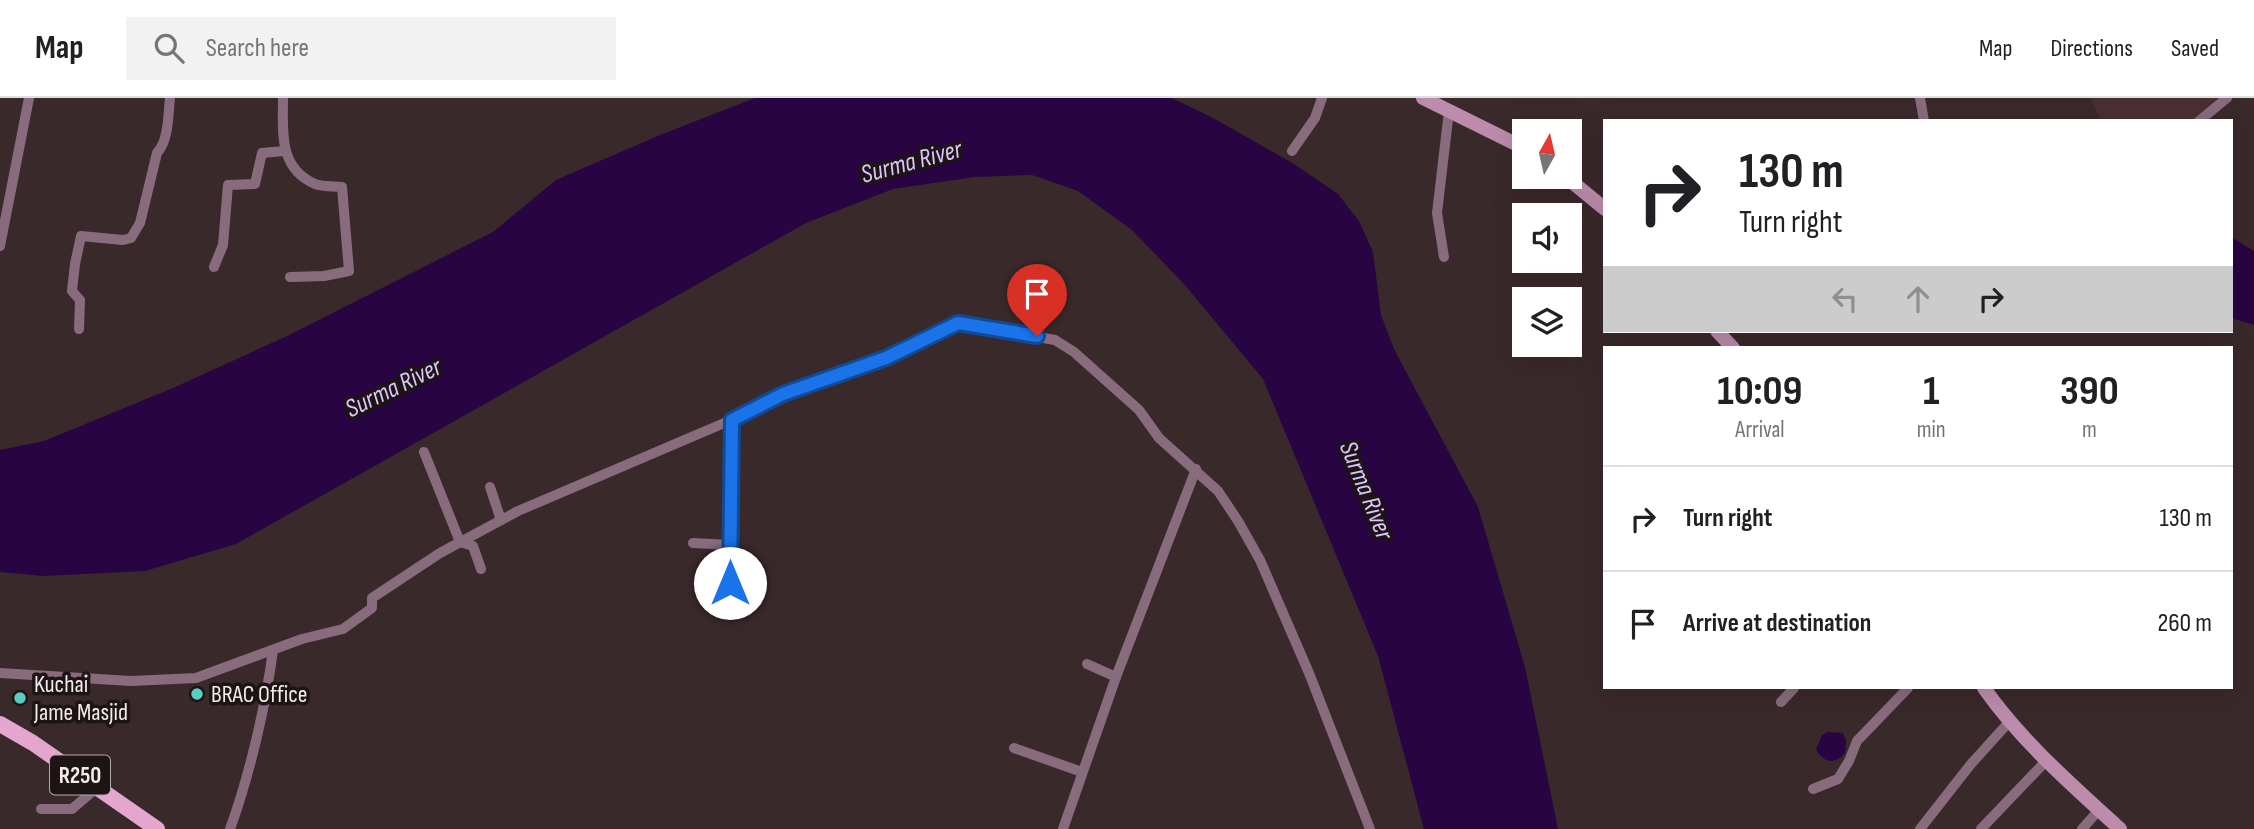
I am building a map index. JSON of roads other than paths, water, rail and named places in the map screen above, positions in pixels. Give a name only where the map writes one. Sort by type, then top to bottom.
[{"type":"main road","name":"R250","points":[[0,724],[33,743],[157,829]]},
{"type":"main road","name":"R250","points":[[0,732],[30,748],[147,829]]},
{"type":"street","points":[[0,246],[29,98]]},
{"type":"street","points":[[79,329],[80,300],[72,291],[81,236],[123,240],[131,238],[140,223],[157,153],[162,148],[170,98]]},
{"type":"street","points":[[283,98],[284,151],[298,172],[316,184],[342,187],[349,271],[324,276],[290,277]]},
{"type":"street","points":[[1292,151],[1315,118],[1322,98]]},
{"type":"street","points":[[1423,98],[1512,142]]},
{"type":"street","points":[[1920,98],[1924,119]]},
{"type":"street","points":[[2201,119],[2227,98]]},
{"type":"street","points":[[1444,257],[1437,213],[1449,111]]},
{"type":"street","points":[[214,267],[223,245],[228,185],[255,184],[262,153],[284,151]]},
{"type":"street","points":[[1581,189],[1603,207]]},
{"type":"street","points":[[0,673],[131,681],[196,678],[321,633],[343,629],[372,608],[372,598],[460,542],[501,520],[732,420],[783,394],[886,358],[958,323],[1055,340],[1065,346],[1139,410],[1159,438],[1218,491],[1260,560],[1309,673],[1370,829]]},
{"type":"street","points":[[1719,333],[1731,346]]},
{"type":"street","points":[[732,420],[730,583],[761,586]]},
{"type":"street","points":[[424,452],[460,542]]},
{"type":"street","points":[[1063,829],[1116,677],[1196,469]]},
{"type":"street","points":[[490,487],[501,520]]},
{"type":"street","points":[[460,542],[473,545],[481,569]]},
{"type":"street","points":[[693,543],[730,545]]},
{"type":"street","points":[[230,829],[239,804],[273,650]]},
{"type":"street","points":[[1087,664],[1116,677]]},
{"type":"street","points":[[1781,702],[1793,689]]},
{"type":"street","points":[[1813,789],[1838,779],[1857,741],[1907,689]]},
{"type":"street","points":[[1985,689],[2009,722],[2120,829]]},
{"type":"street","points":[[1920,829],[1971,764],[2009,722]]},
{"type":"street","points":[[1014,748],[1082,772]]},
{"type":"street","points":[[1980,829],[2047,760]]},
{"type":"street","points":[[41,809],[72,809],[93,791]]},
{"type":"street","points":[[2081,829],[2099,810]]},
{"type":"water","name":"Surma River","points":[[755,98],[1172,98],[1294,164],[1338,194],[1359,221],[1373,252],[1381,315],[1394,349],[1478,507],[1525,667],[1558,829],[1424,829],[1378,656],[1263,379],[1184,284],[1132,230],[1078,191],[1032,175],[975,177],[893,189],[806,223],[236,544],[145,571],[43,576],[0,572],[0,450],[44,441],[173,388],[287,336],[493,232],[556,180]]},
{"type":"water","points":[[2233,238],[2254,251],[2254,325],[2233,319]]},
{"type":"water","points":[[1828,732],[1843,733],[1846,740],[1845,753],[1833,761],[1826,760],[1816,749],[1822,735]]},
{"type":"place","name":"BRAC Office","points":[[197,694]]},
{"type":"place","name":"Kuchai Jame Masjid","points":[[20,698]]}]
